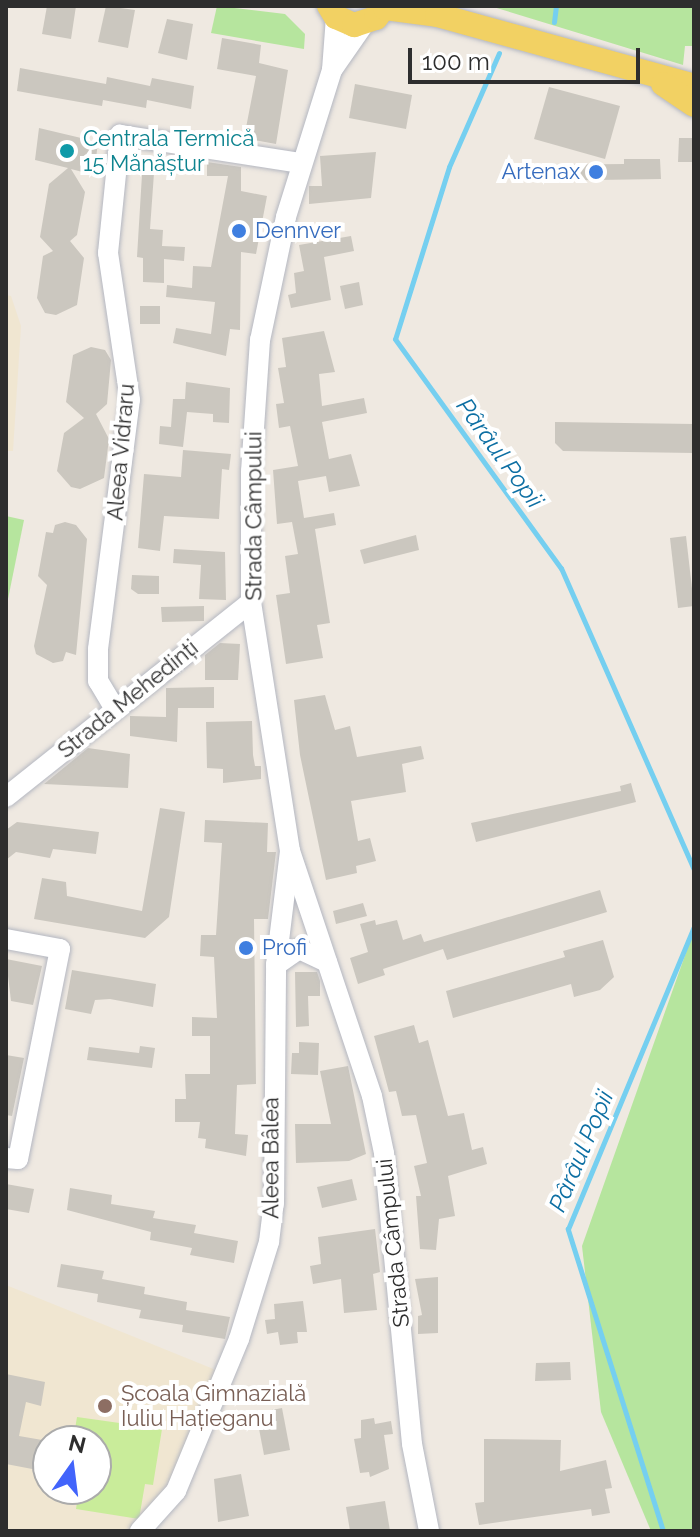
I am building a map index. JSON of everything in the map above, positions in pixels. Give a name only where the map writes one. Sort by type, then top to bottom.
[{"type":"main road","points":[[333,11],[364,24],[385,7],[429,10],[657,80],[694,86]]},
{"type":"main road","points":[[657,80],[694,105]]},
{"type":"street","name":"Strada Câmpului","points":[[332,70],[333,11]]},
{"type":"street","name":"Strada Câmpului","points":[[364,24],[332,70],[301,163],[260,340],[251,471],[251,602],[290,851],[372,1096],[384,1153],[412,1444],[429,1531]]},
{"type":"street","name":"Aleea Vidraru","points":[[115,709],[98,681],[98,665],[130,400],[108,253],[120,135],[301,163]]},
{"type":"street","name":"Strada Mehedinți","points":[[6,797],[251,602]]},
{"type":"street","name":"Aleea Bâlea","points":[[140,1531],[176,1491],[255,1291],[274,1204],[276,965],[290,851]]},
{"type":"street","points":[[6,939],[60,949],[18,1159],[6,1158]]},
{"type":"street","points":[[276,965],[299,949],[327,962]]},
{"type":"shaded area","points":[[6,295],[11,296],[21,326],[13,451],[6,451]]},
{"type":"shaded area","name":"Școala Gimnazială Iuliu Hațieganu","points":[[6,1285],[216,1370],[176,1486],[128,1531],[6,1531]]},
{"type":"green space","points":[[217,6],[285,14],[305,34],[304,49],[211,33]]},
{"type":"green space","points":[[490,6],[694,6],[694,46],[685,46],[683,65]]},
{"type":"green space","points":[[6,516],[24,520],[7,604],[6,604]]},
{"type":"green space","points":[[694,930],[694,1531],[651,1531],[601,1412],[582,1246]]},
{"type":"green space","points":[[77,1417],[162,1429],[153,1485],[145,1484],[139,1519],[76,1509],[77,1505],[112,1505],[112,1425],[76,1425]]},
{"type":"building","points":[[47,6],[76,6],[71,39],[42,34]]},
{"type":"building","points":[[106,6],[135,10],[128,48],[98,42]]},
{"type":"building","points":[[167,19],[193,24],[187,60],[158,53]]},
{"type":"building","points":[[222,38],[261,45],[259,63],[288,70],[276,144],[244,138],[256,76],[217,69]]},
{"type":"building","points":[[20,68],[106,84],[107,77],[150,86],[152,78],[194,86],[191,109],[147,100],[146,108],[103,100],[102,106],[17,91]]},
{"type":"building","points":[[355,84],[412,95],[406,129],[349,118]]},
{"type":"building","points":[[549,87],[620,106],[605,159],[534,139]]},
{"type":"building","points":[[39,128],[98,142],[94,175],[71,169],[85,192],[77,235],[70,241],[84,258],[77,305],[56,315],[45,313],[37,298],[43,256],[53,251],[40,237],[49,184],[68,168],[35,160]]},
{"type":"building","points":[[679,138],[694,138],[694,162],[678,162]]},
{"type":"building","points":[[376,152],[371,198],[309,204],[309,186],[322,186],[320,156]]},
{"type":"building","points":[[143,158],[155,159],[150,229],[163,230],[162,246],[185,247],[184,261],[164,259],[164,283],[143,282],[143,258],[137,257]]},
{"type":"building","name":"Artenax","points":[[624,159],[660,159],[661,179],[533,181],[532,165],[624,164]]},
{"type":"building","points":[[207,162],[241,167],[241,191],[267,196],[256,254],[241,252],[240,330],[230,329],[226,356],[173,343],[176,328],[211,334],[215,302],[166,297],[167,285],[192,288],[193,266],[211,267],[228,176],[207,176]]},
{"type":"building","points":[[351,236],[354,251],[324,257],[331,300],[291,308],[288,295],[296,293],[294,273],[304,271],[299,245]]},
{"type":"building","points":[[359,282],[363,305],[345,309],[340,286]]},
{"type":"building","points":[[140,306],[160,306],[160,324],[140,324]]},
{"type":"building","points":[[324,331],[335,372],[319,374],[322,406],[364,398],[367,413],[322,422],[329,459],[351,454],[360,486],[329,492],[326,476],[298,481],[304,518],[334,513],[336,525],[315,529],[330,623],[317,625],[323,658],[286,664],[276,595],[290,593],[285,556],[298,554],[292,522],[277,524],[273,470],[298,466],[290,426],[279,428],[276,404],[284,403],[278,368],[286,367],[282,338]]},
{"type":"building","points":[[91,347],[105,350],[111,360],[107,404],[96,414],[109,439],[104,478],[80,489],[71,487],[57,471],[64,433],[84,418],[66,402],[73,355]]},
{"type":"building","points":[[186,382],[230,388],[229,423],[213,422],[213,414],[187,412],[183,447],[159,444],[160,426],[171,427],[173,399],[185,399]]},
{"type":"building","points":[[555,422],[694,424],[694,453],[563,451],[555,443]]},
{"type":"building","points":[[183,450],[231,454],[229,470],[222,469],[219,519],[164,516],[160,551],[138,548],[144,474],[181,477]]},
{"type":"building","points":[[65,522],[76,525],[87,539],[76,655],[66,652],[63,661],[53,663],[36,654],[34,646],[47,585],[38,576],[46,532],[53,533],[55,525]]},
{"type":"building","points":[[416,535],[419,550],[364,564],[360,550]]},
{"type":"building","points":[[686,536],[694,606],[678,608],[670,538]]},
{"type":"building","points":[[174,549],[225,552],[226,600],[199,599],[201,565],[173,563]]},
{"type":"building","points":[[132,575],[159,576],[159,594],[138,594],[131,589]]},
{"type":"building","points":[[204,606],[204,621],[162,622],[161,607]]},
{"type":"building","points":[[220,643],[240,644],[238,680],[205,680],[205,655]]},
{"type":"building","points":[[214,687],[214,708],[178,708],[177,742],[130,736],[130,716],[166,717],[166,688]]},
{"type":"building","points":[[325,695],[335,730],[350,726],[357,757],[421,746],[424,759],[402,764],[406,792],[351,801],[358,841],[370,838],[376,861],[356,866],[357,873],[326,880],[300,755],[294,700]]},
{"type":"building","points":[[252,721],[253,755],[255,766],[261,766],[261,779],[223,783],[223,769],[207,768],[206,722]]},
{"type":"building","points":[[88,748],[130,754],[128,788],[44,784]]},
{"type":"building","points":[[631,783],[636,802],[476,842],[471,823],[621,791],[620,786]]},
{"type":"building","points":[[160,808],[185,812],[169,917],[145,938],[34,919],[42,878],[66,882],[67,896],[142,911]]},
{"type":"building","points":[[205,820],[268,823],[267,852],[276,852],[268,919],[254,919],[256,1084],[237,1085],[235,1134],[248,1135],[246,1156],[205,1148],[206,1139],[198,1138],[200,1122],[175,1122],[175,1099],[186,1099],[185,1074],[210,1074],[210,1036],[192,1036],[192,1017],[217,1018],[214,957],[200,956],[201,935],[216,935],[222,843],[204,842]]},
{"type":"building","points":[[17,822],[99,832],[96,854],[53,849],[50,858],[16,852],[6,860],[6,830]]},
{"type":"building","points":[[600,890],[607,912],[447,960],[443,949],[383,969],[385,975],[358,984],[350,958],[368,952],[360,924],[375,920],[376,925],[397,920],[403,940],[421,934],[424,942]]},
{"type":"building","points":[[363,903],[367,916],[336,924],[333,911]]},
{"type":"building","points":[[603,940],[614,977],[600,990],[574,997],[571,984],[453,1018],[446,991],[565,957],[563,951]]},
{"type":"building","points":[[6,959],[42,966],[33,1005],[11,1001]]},
{"type":"building","points":[[72,970],[156,984],[153,1007],[110,999],[95,1000],[91,1014],[65,1009]]},
{"type":"building","points":[[295,972],[317,972],[320,981],[320,996],[308,996],[309,1026],[296,1027]]},
{"type":"building","points":[[414,1025],[419,1043],[428,1040],[448,1116],[464,1113],[472,1150],[483,1147],[487,1164],[448,1176],[455,1216],[439,1219],[436,1250],[420,1249],[416,1196],[421,1196],[414,1166],[427,1163],[416,1115],[402,1116],[396,1091],[389,1092],[374,1036]]},
{"type":"building","points":[[299,1042],[319,1043],[318,1075],[291,1074],[292,1053],[299,1053]]},
{"type":"building","points":[[140,1046],[155,1048],[152,1068],[87,1060],[89,1047],[139,1053]]},
{"type":"building","points":[[6,1055],[24,1058],[12,1116],[6,1115]]},
{"type":"building","points":[[348,1066],[366,1154],[349,1161],[296,1163],[295,1124],[331,1124],[320,1071]]},
{"type":"building","points":[[352,1179],[357,1200],[322,1208],[317,1187]]},
{"type":"building","points":[[6,1184],[34,1189],[29,1213],[6,1209]]},
{"type":"building","points":[[70,1188],[112,1195],[111,1204],[155,1211],[153,1218],[196,1225],[194,1233],[238,1241],[234,1263],[190,1255],[192,1248],[150,1240],[151,1232],[67,1210]]},
{"type":"building","points":[[375,1229],[380,1272],[373,1274],[377,1310],[344,1313],[341,1279],[313,1284],[310,1266],[321,1264],[318,1237]]},
{"type":"building","points":[[61,1264],[104,1271],[102,1279],[145,1287],[144,1294],[187,1302],[186,1310],[230,1317],[225,1339],[182,1332],[183,1325],[139,1318],[141,1310],[97,1302],[98,1294],[57,1287]]},
{"type":"building","points":[[438,1277],[438,1333],[418,1334],[418,1316],[422,1315],[415,1279]]},
{"type":"building","points":[[303,1301],[307,1332],[297,1332],[298,1343],[280,1345],[278,1332],[267,1334],[265,1320],[275,1319],[274,1304]]},
{"type":"building","points":[[570,1362],[571,1380],[535,1381],[536,1363]]},
{"type":"building","points":[[6,1374],[45,1382],[41,1406],[26,1402],[19,1436],[32,1438],[32,1469],[6,1464]]},
{"type":"building","points":[[282,1408],[290,1450],[264,1455],[256,1413]]},
{"type":"building","points":[[374,1418],[375,1424],[391,1421],[393,1434],[384,1435],[389,1469],[370,1477],[369,1472],[360,1473],[354,1439],[361,1438],[361,1420]]},
{"type":"building","points":[[484,1439],[561,1440],[560,1471],[606,1460],[612,1488],[605,1489],[610,1513],[592,1516],[591,1509],[479,1525],[475,1503],[484,1502]]},
{"type":"building","points":[[241,1474],[249,1516],[218,1522],[214,1479]]},
{"type":"building","points":[[385,1501],[390,1531],[350,1531],[346,1507]]},
{"type":"waterway","name":"Pârâul Popii","points":[[554,22],[556,6]]},
{"type":"waterway","name":"Pârâul Popii","points":[[499,53],[449,167],[395,339],[561,568],[694,870]]},
{"type":"waterway","name":"Pârâul Popii","points":[[663,1531],[568,1229],[694,927]]},
{"type":"place","name":"Centrala Termică 15 Mănăștur","points":[[67,151]]},
{"type":"place","name":"Artenax","points":[[596,172]]},
{"type":"place","name":"Dennver","points":[[239,231]]},
{"type":"place","name":"Profi","points":[[246,948]]},
{"type":"place","name":"Școala Gimnazială Iuliu Hațieganu","points":[[105,1406]]}]
